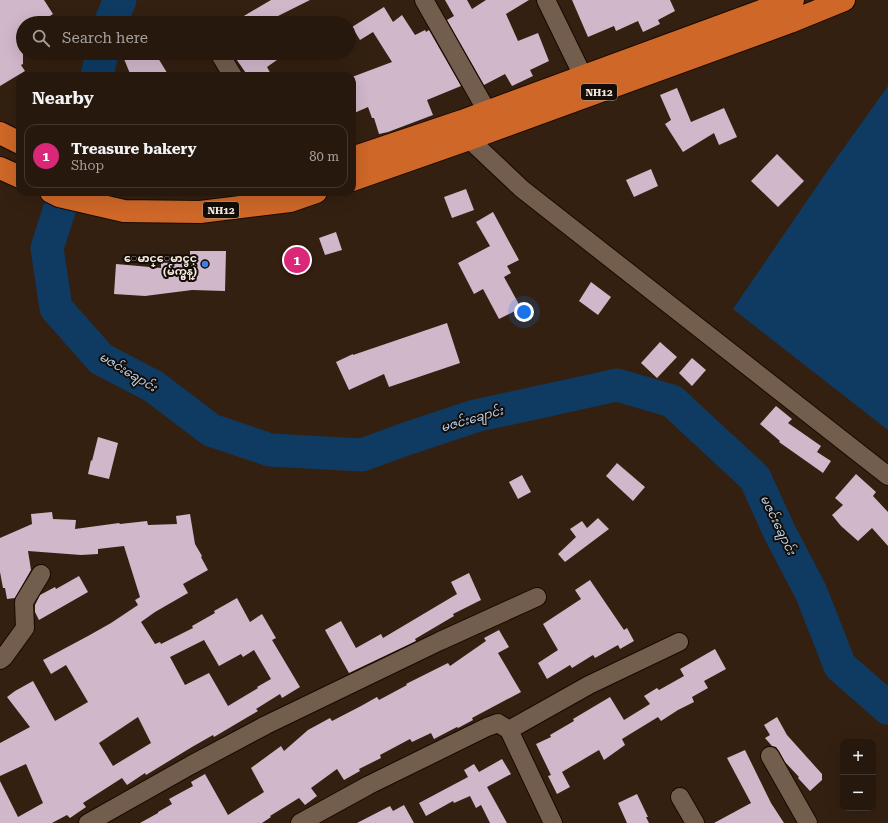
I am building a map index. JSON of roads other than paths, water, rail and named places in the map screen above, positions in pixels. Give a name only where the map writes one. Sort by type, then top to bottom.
[{"type":"highway","name":"NH12","points":[[356,179],[469,139],[793,0]]},
{"type":"highway","name":"NH12","points":[[356,157],[761,14],[790,22],[844,0]]},
{"type":"highway","points":[[0,133],[16,141]]},
{"type":"highway","points":[[0,168],[16,176]]},
{"type":"highway","name":"NH12","points":[[63,196],[124,211],[200,212],[290,201],[304,196]]},
{"type":"street","points":[[424,0],[487,111]]},
{"type":"street","points":[[546,0],[583,76]]},
{"type":"street","points":[[223,60],[230,72]]},
{"type":"street","points":[[469,139],[522,188],[888,476]]},
{"type":"street","points":[[0,660],[4,657],[25,628],[24,602],[40,574]]},
{"type":"street","points":[[88,823],[266,725],[537,596]]},
{"type":"street","points":[[509,730],[589,686],[679,642]]},
{"type":"street","points":[[300,823],[369,785],[498,723],[509,730],[553,823]]},
{"type":"street","points":[[770,756],[808,823]]},
{"type":"street","points":[[680,797],[694,823]]},
{"type":"water","points":[[888,86],[888,430],[733,309],[828,170]]},
{"type":"waterway","name":"မဇင်းချောင်း","points":[[113,16],[120,0]]},
{"type":"waterway","name":"မဇင်းချောင်း","points":[[98,72],[100,60]]},
{"type":"waterway","name":"မဇင်းချောင်း","points":[[64,196],[47,248],[56,308],[101,359],[153,386],[211,430],[270,450],[362,455],[475,416],[617,385],[672,401],[755,478],[780,533],[811,592],[840,666],[888,708]]},
{"type":"place","name":"Treasure bakery","points":[[297,260]]},
{"type":"place","name":"ေမာင္ေမာင္ခင္ (မ်က္မွန္)","points":[[205,264]]}]
